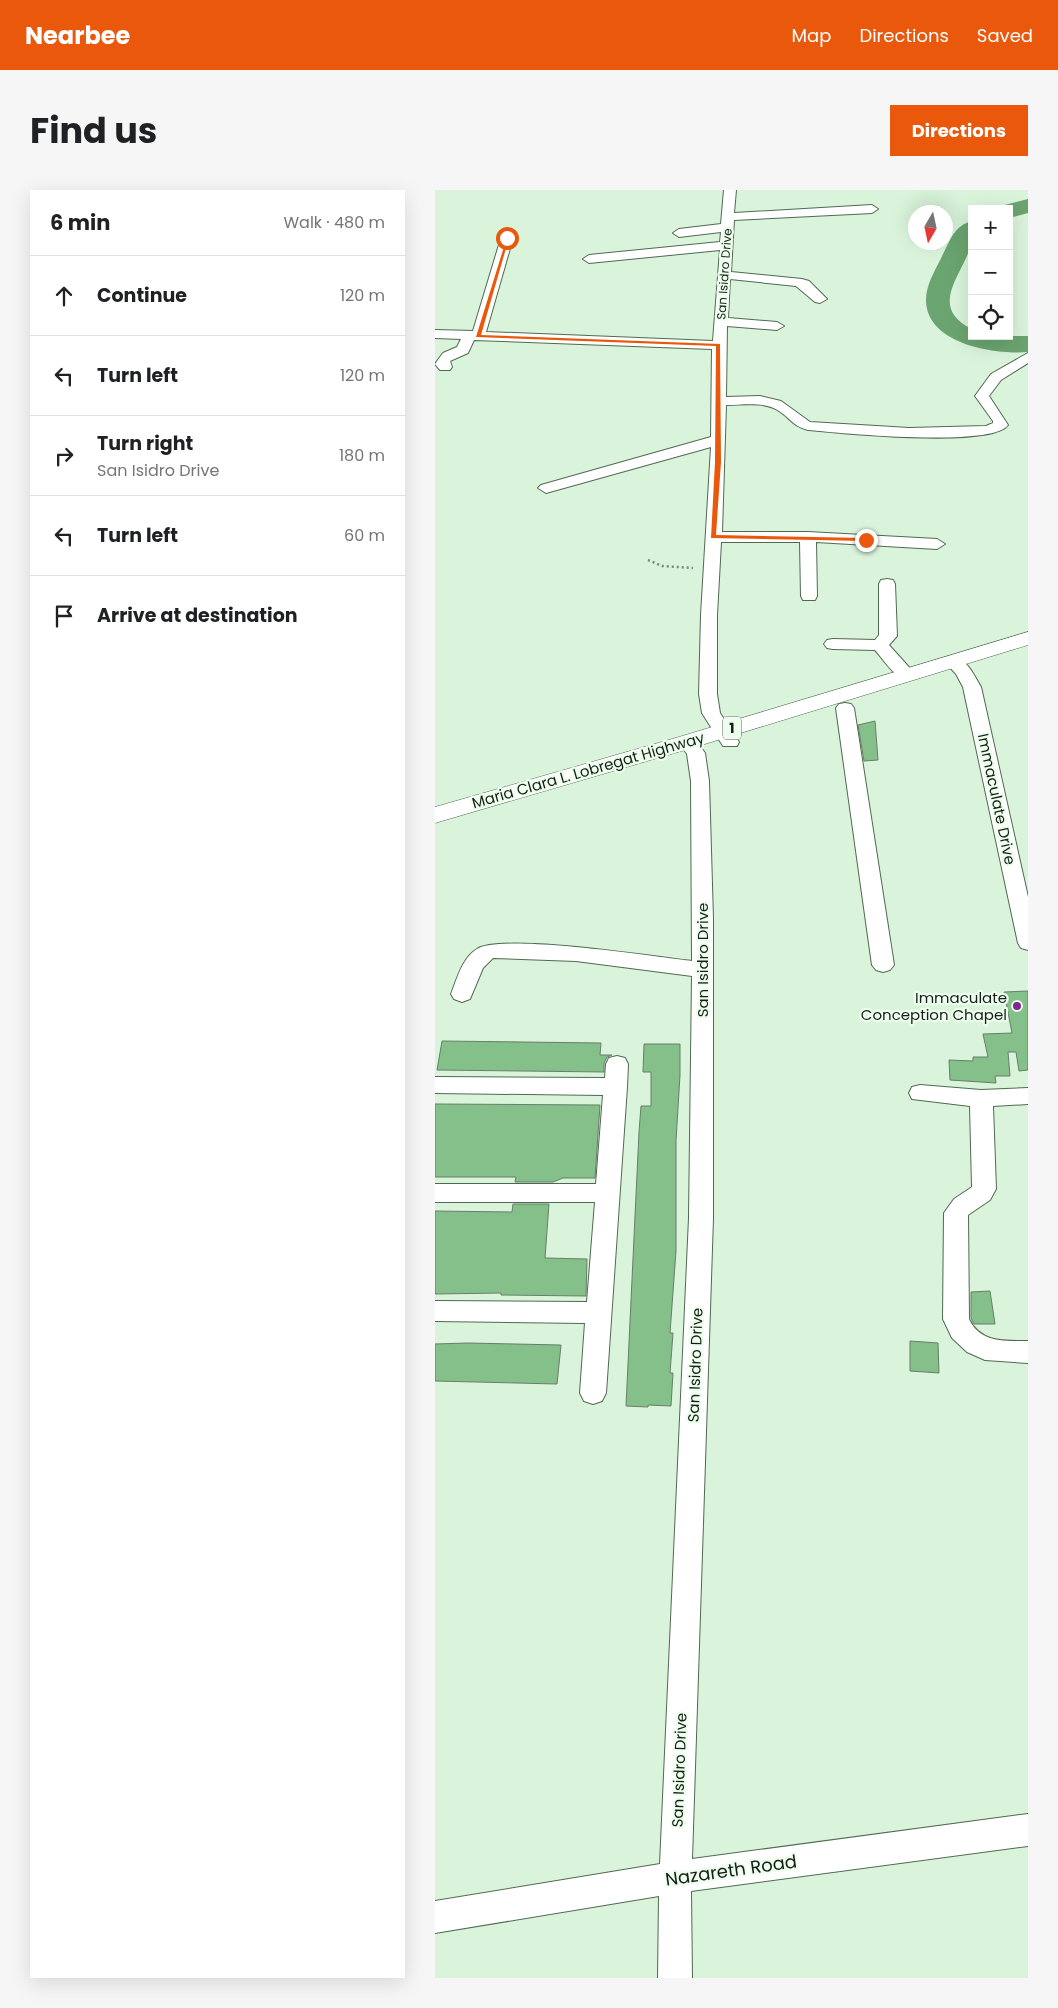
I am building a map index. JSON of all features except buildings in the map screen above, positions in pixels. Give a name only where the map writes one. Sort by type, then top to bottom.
[{"type":"highway","name":"Maria Clara L. Lobregat Highway","points":[[437,817],[726,737],[845,708],[1027,643]]},
{"type":"highway","name":"Maria Clara L. Lobregat Highway","points":[[726,737],[907,675],[959,666]]},
{"type":"street","name":"San Isidro Drive","points":[[726,737],[711,713],[708,694],[711,568],[719,440],[719,345],[730,190]]},
{"type":"street","points":[[679,233],[728,222],[873,209]]},
{"type":"street","points":[[445,367],[442,364],[443,361],[450,354],[463,350],[473,336],[507,238]]},
{"type":"street","points":[[589,259],[727,245]]},
{"type":"street","points":[[725,275],[797,282],[804,284],[820,299]]},
{"type":"street","points":[[721,322],[777,326]]},
{"type":"street","points":[[435,334],[719,345]]},
{"type":"street","points":[[719,401],[775,404],[785,408],[797,422],[808,426],[943,432],[991,431],[1001,425],[1001,420],[983,400],[982,396],[996,377],[1028,357]]},
{"type":"street","points":[[546,488],[719,440]]},
{"type":"street","points":[[713,536],[808,537],[937,544]]},
{"type":"street","points":[[808,537],[809,596]]},
{"type":"street","points":[[880,645],[888,636],[887,584]]},
{"type":"street","points":[[833,644],[880,645],[907,675]]},
{"type":"street","name":"Immaculate Drive","points":[[959,666],[972,687],[977,703],[1028,943]]},
{"type":"street","points":[[845,708],[883,965]]},
{"type":"street","name":"San Isidro Drive","points":[[675,1978],[675,1877],[701,1218],[702,970],[700,781],[691,747]]},
{"type":"street","points":[[462,994],[475,962],[481,954],[490,950],[576,954],[702,970]]},
{"type":"street","points":[[435,1085],[616,1075],[593,1393]]},
{"type":"street","points":[[920,1093],[981,1098],[1028,1096]]},
{"type":"street","points":[[981,1098],[984,1189],[977,1197],[963,1204],[956,1213],[956,1318],[960,1331],[981,1348],[996,1352],[1028,1352]]},
{"type":"street","points":[[435,1192],[608,1193]]},
{"type":"street","points":[[435,1311],[599,1313]]},
{"type":"street","name":"Nazareth Road","points":[[435,1917],[675,1877],[1028,1830]]},
{"type":"path","points":[[648,560],[662,566],[711,568]]},
{"type":"waterway","points":[[1013,210],[1028,206]]},
{"type":"waterway","points":[[968,230],[941,285],[938,297],[941,315],[949,325],[960,332],[988,343],[1003,345],[1028,344]]},
{"type":"place","name":"Immaculate Conception Chapel","points":[[1017,1006]]},
{"type":"route","points":[[507,238],[478,336],[719,345],[718,462],[713,536],[866,540]]}]
